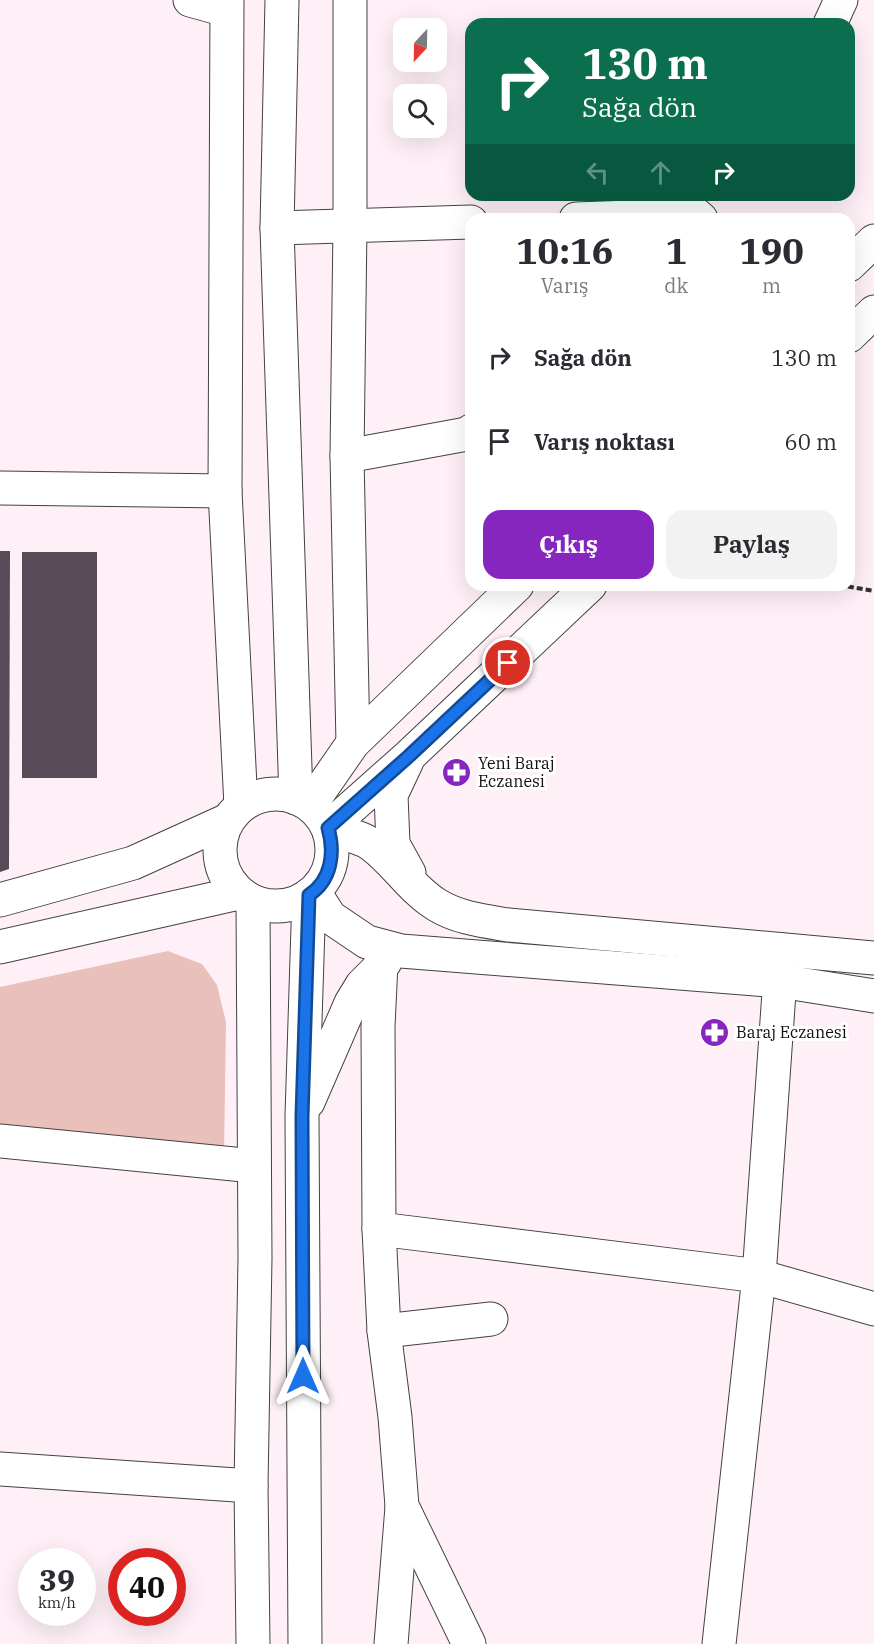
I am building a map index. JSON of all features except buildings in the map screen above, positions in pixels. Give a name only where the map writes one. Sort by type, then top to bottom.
[{"type":"street","points":[[190,0],[227,5],[225,491],[235,813],[221,835],[220,859],[228,881],[246,898],[269,906],[285,906],[301,901],[325,879],[331,863],[332,847],[316,815],[277,228],[282,0]]},
{"type":"street","points":[[350,0],[350,226],[346,456],[353,743]]},
{"type":"street","points":[[833,18],[841,0]]},
{"type":"street","points":[[642,213],[675,210]]},
{"type":"street","points":[[277,228],[465,222]]},
{"type":"street","points":[[855,259],[874,241]]},
{"type":"street","points":[[855,330],[874,312]]},
{"type":"street","points":[[346,456],[465,434]]},
{"type":"street","points":[[0,489],[225,491]]},
{"type":"street","points":[[316,815],[353,743],[511,591]]},
{"type":"street","points":[[316,815],[409,756],[584,591]]},
{"type":"street","points":[[409,756],[391,795],[393,844],[418,890]]},
{"type":"street","points":[[0,900],[133,863],[235,813],[258,797],[277,794],[349,835],[371,844],[418,890],[437,905],[471,919],[781,965],[874,996]]},
{"type":"street","points":[[312,893],[330,917],[391,957],[781,965],[874,958]]},
{"type":"street","points":[[305,1644],[302,1116],[312,893]]},
{"type":"street","points":[[0,947],[246,898]]},
{"type":"street","points":[[246,898],[255,1258],[251,1486],[254,1644]]},
{"type":"street","points":[[302,1116],[351,1003],[362,985],[391,957]]},
{"type":"street","points":[[391,957],[378,1026],[379,1229],[384,1331],[395,1417],[402,1506],[391,1644]]},
{"type":"street","points":[[719,1644],[759,1276],[781,965]]},
{"type":"street","points":[[0,1141],[254,1166]]},
{"type":"street","points":[[379,1229],[759,1276],[874,1309]]},
{"type":"street","points":[[384,1331],[491,1319]]},
{"type":"street","points":[[0,1469],[251,1486]]},
{"type":"street","points":[[402,1506],[469,1644]]},
{"type":"path","points":[[855,588],[874,591]]},
{"type":"shaded area","points":[[168,951],[202,964],[217,985],[226,1022],[224,1157],[0,1132],[0,987]]},
{"type":"place","name":"Yeni Baraj Eczanesi","points":[[457,772]]},
{"type":"place","name":"Baraj Eczanesi","points":[[715,1032]]},
{"type":"route","points":[[303,1376],[302,1116],[309,895],[325,879],[331,863],[332,847],[328,828],[508,663]]}]
